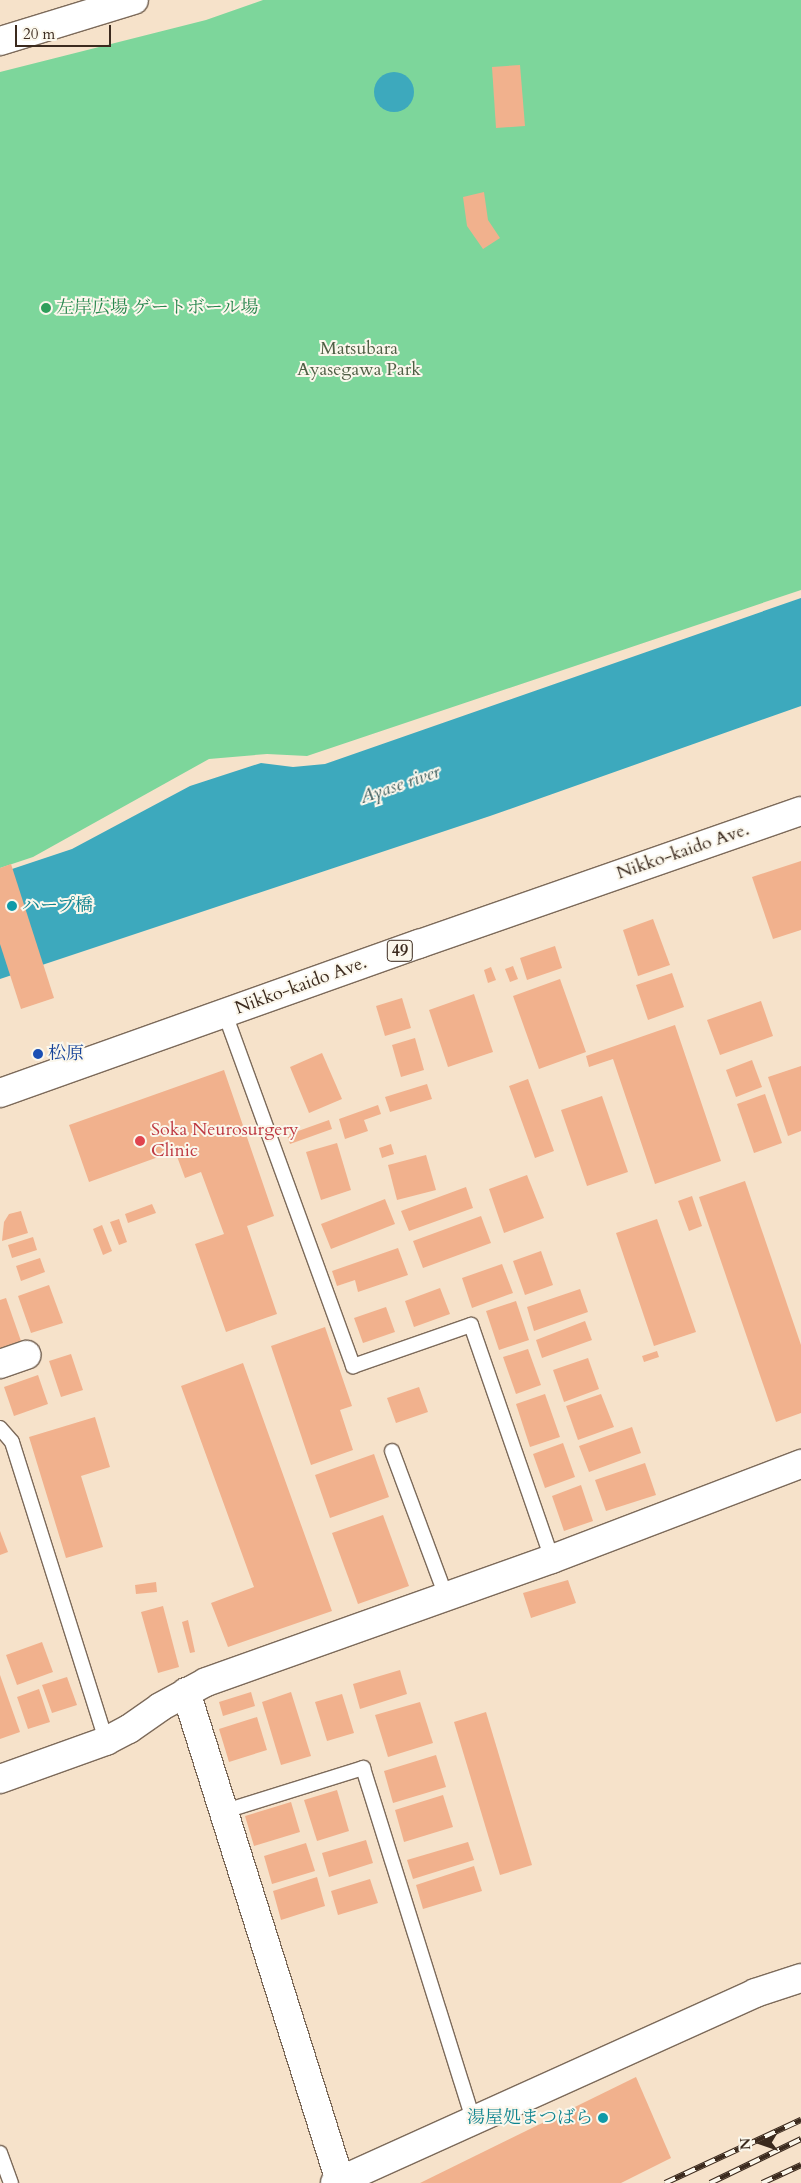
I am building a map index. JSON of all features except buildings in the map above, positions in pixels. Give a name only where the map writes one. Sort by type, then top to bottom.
[{"type":"street","points":[[0,41],[134,0]]},
{"type":"street","name":"Nikko-kaido Ave.","points":[[0,1094],[419,944],[801,811]]},
{"type":"street","points":[[0,1364],[26,1355]]},
{"type":"street","points":[[0,1780],[106,1741],[129,1729],[160,1706],[206,1682],[552,1560],[801,1464]]},
{"type":"street","points":[[186,1692],[338,2182],[755,1993],[801,1978]]},
{"type":"lane","points":[[225,1014],[353,1366],[471,1325],[552,1560]]},
{"type":"lane","points":[[0,1428],[12,1442],[106,1741]]},
{"type":"lane","points":[[392,1451],[446,1596]]},
{"type":"lane","points":[[222,1812],[362,1768],[473,2120]]},
{"type":"lane","points":[[0,2153],[11,2183]]},
{"type":"green space","name":"Matsubara Ayasegawa Park","points":[[263,0],[801,0],[801,590],[307,756],[267,754],[209,759],[33,857],[0,868],[0,72],[206,20]]},
{"type":"water","points":[[394,72],[408,78],[414,92],[408,106],[394,112],[380,106],[374,92],[380,78]]},
{"type":"water","name":"Ayase river","points":[[801,598],[801,706],[490,816],[0,979],[0,873],[72,849],[190,786],[261,763],[293,767],[325,764]]},
{"type":"railway","points":[[665,2183],[801,2120]]},
{"type":"railway","points":[[710,2183],[801,2139]]},
{"type":"railway","points":[[762,2183],[801,2165]]},
{"type":"place","name":"左岸広場 ゲートボール場","points":[[46,308]]},
{"type":"place","name":"ハープ橋","points":[[12,906]]},
{"type":"place","name":"松原","points":[[38,1054]]},
{"type":"place","name":"Soka Neurosurgery Clinic","points":[[140,1141]]},
{"type":"place","name":"湯屋処まつばら","points":[[603,2118]]}]
